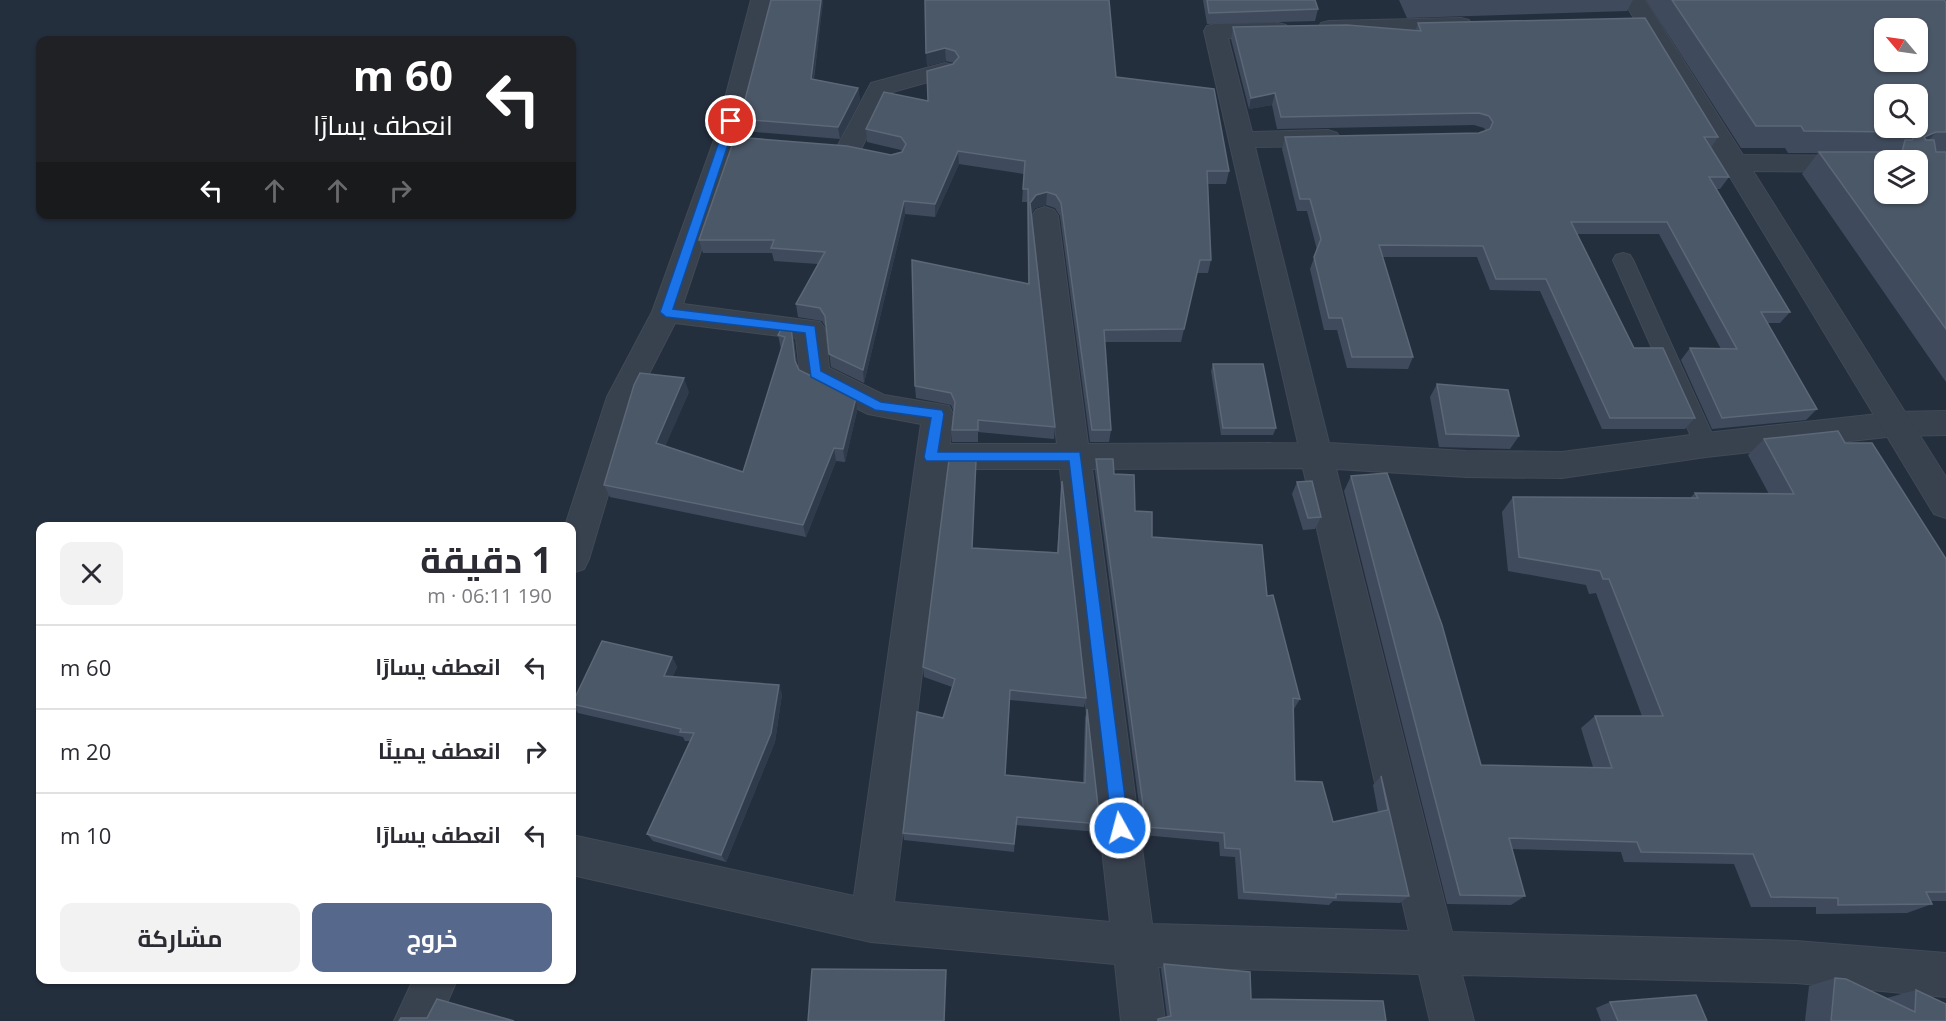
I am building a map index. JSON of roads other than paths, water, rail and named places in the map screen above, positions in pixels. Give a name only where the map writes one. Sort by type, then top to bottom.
[{"type":"street","points":[[576,546],[622,397],[666,312],[737,141],[762,0]]},
{"type":"street","points":[[1612,21],[1640,10],[1946,505]]},
{"type":"street","points":[[1452,1021],[1215,31],[1484,24]]},
{"type":"street","points":[[849,150],[879,88],[945,70]]},
{"type":"street","points":[[1240,140],[1357,138]]},
{"type":"street","points":[[1735,163],[1874,164]]},
{"type":"street","points":[[1045,216],[1143,1021]]},
{"type":"street","points":[[666,312],[810,329],[815,374],[879,406],[938,414],[871,921]]},
{"type":"street","points":[[931,457],[1316,455],[1466,464],[1562,465],[1706,445],[1896,424],[1946,423]]},
{"type":"street","points":[[576,856],[871,921],[1135,945],[1796,962],[1946,975]]},
{"type":"street","points":[[416,1021],[434,984]]},
{"type":"lane","points":[[1623,260],[1706,445]]}]
